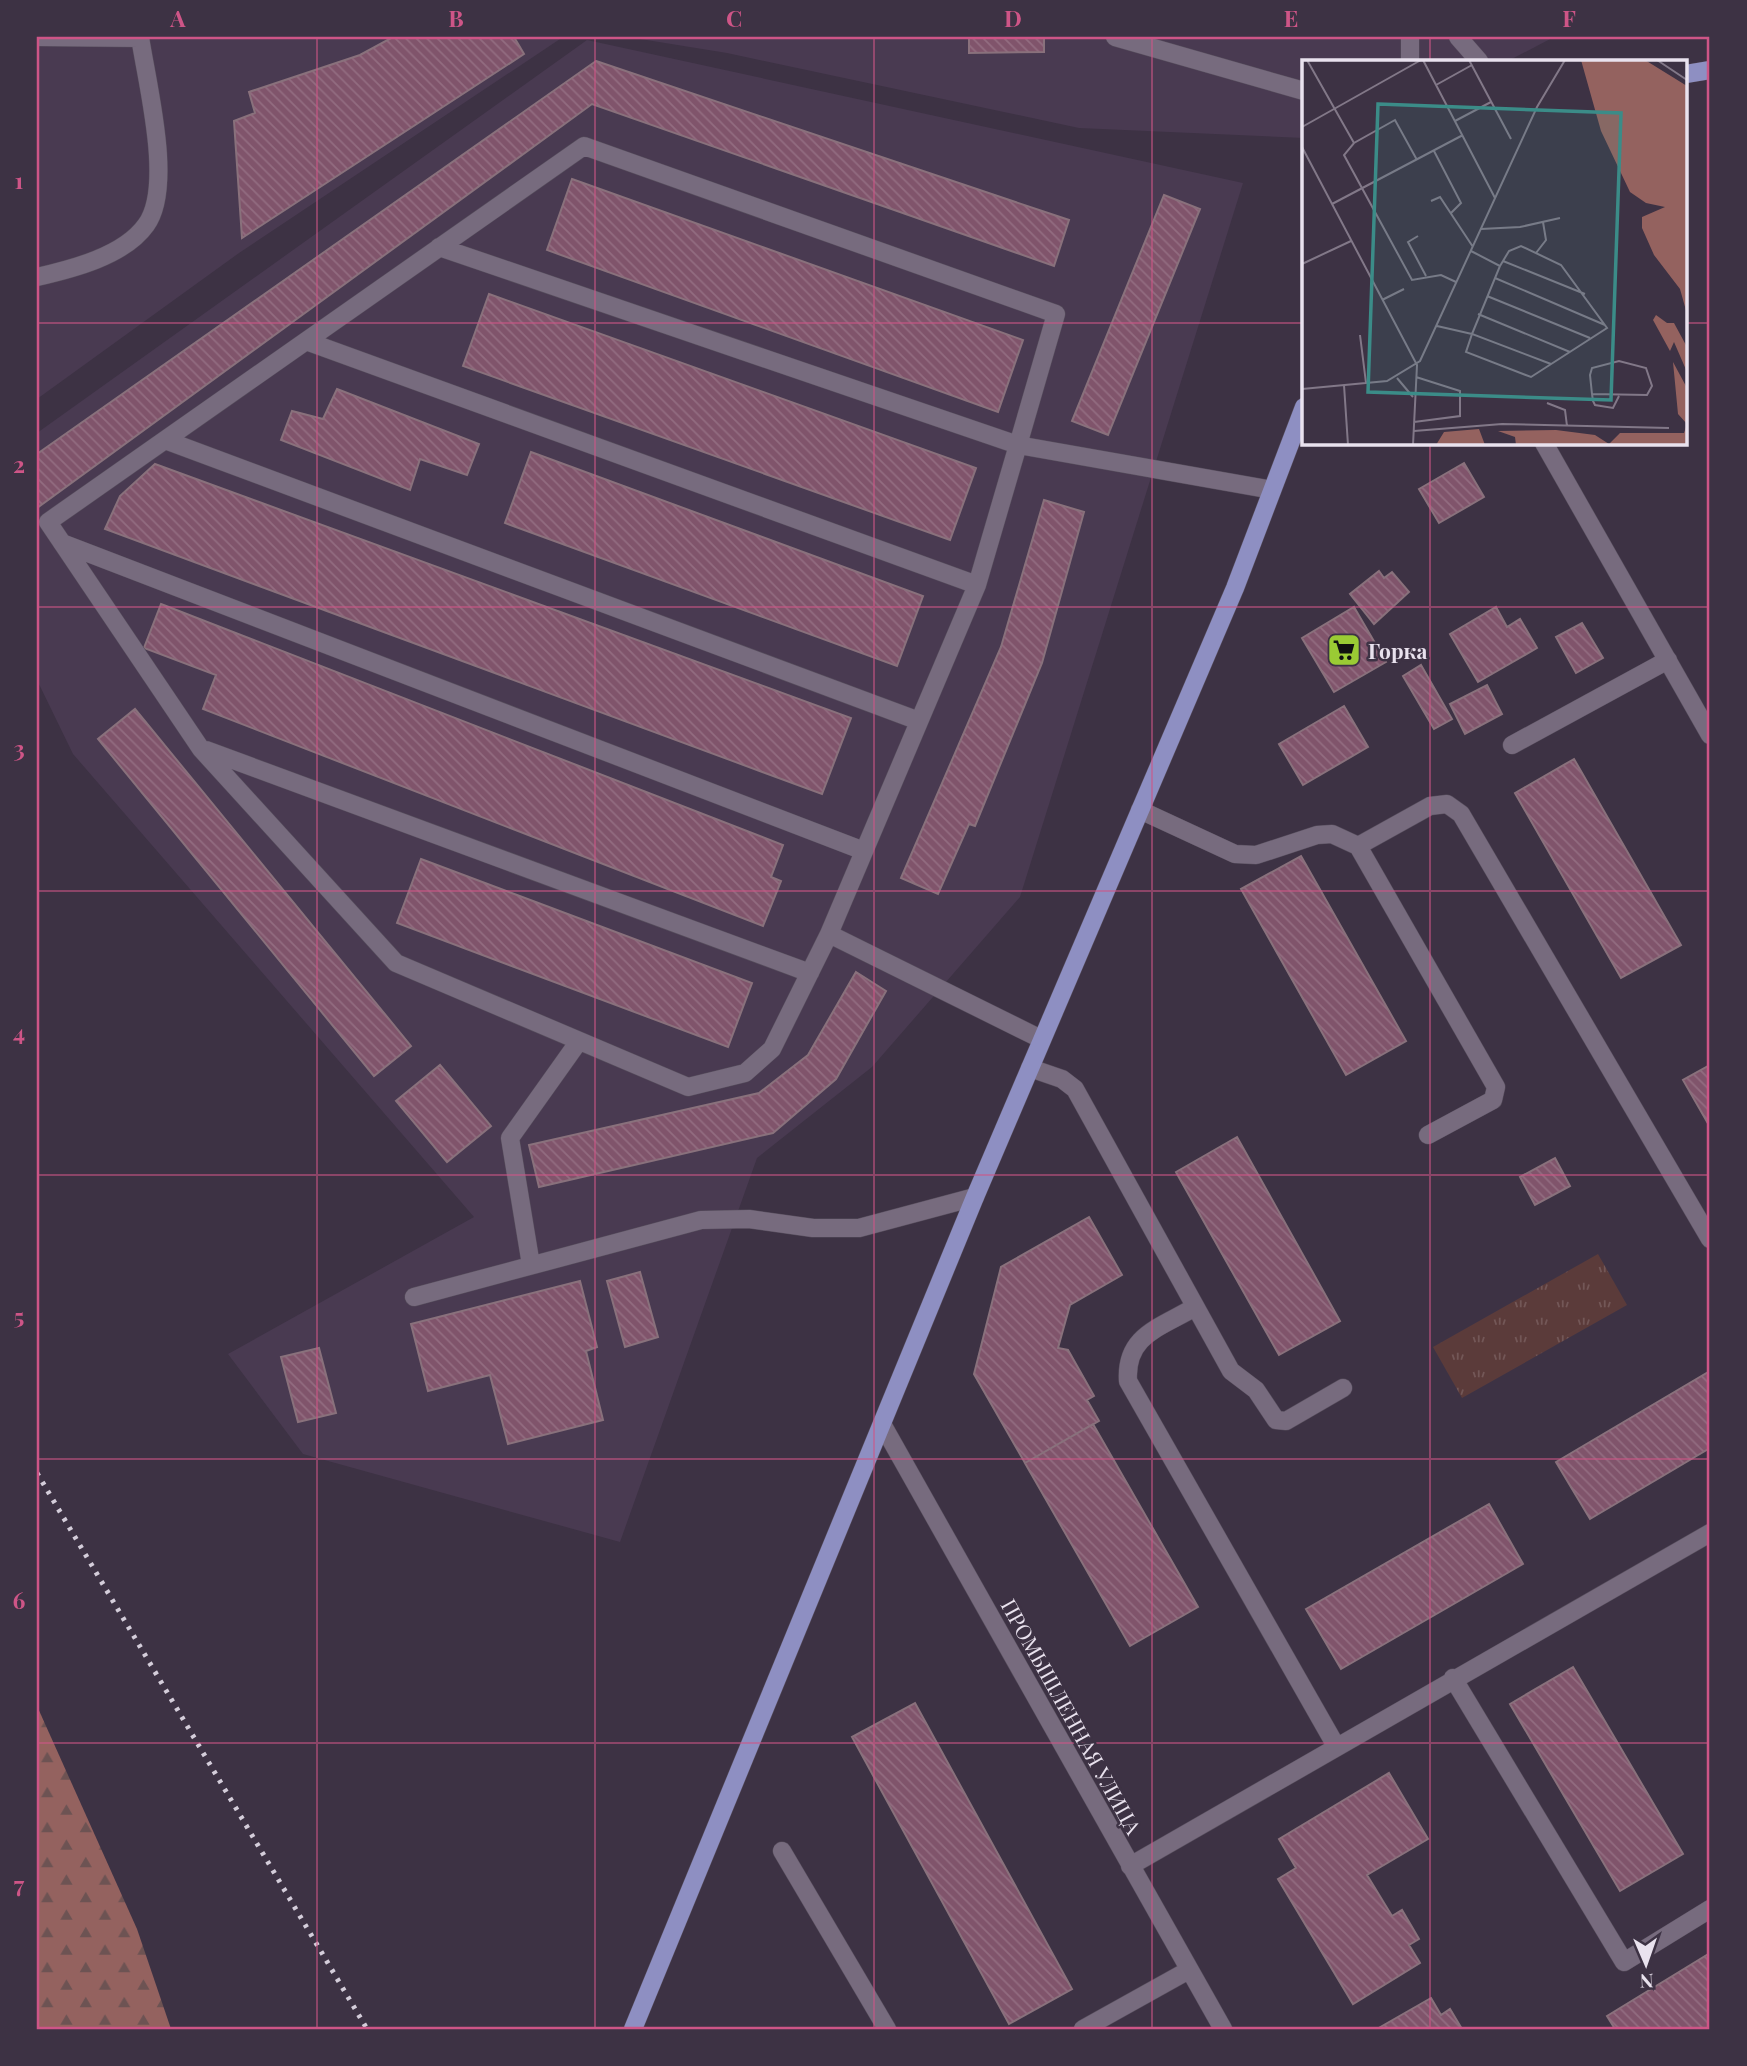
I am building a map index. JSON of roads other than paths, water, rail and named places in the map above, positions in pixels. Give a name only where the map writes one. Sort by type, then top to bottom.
[{"type":"main road","points":[[1688,74],[1710,70]]},
{"type":"main road","points":[[633,2029],[1041,1039],[1235,588],[1302,412]]},
{"type":"street","points":[[37,37],[140,37],[160,174],[158,203],[146,226],[124,246],[65,271],[37,277]]},
{"type":"street","points":[[1115,37],[1302,90]]},
{"type":"street","points":[[1410,37],[1410,60]]},
{"type":"street","points":[[1458,37],[1478,60]]},
{"type":"street","points":[[584,146],[1056,314],[977,585],[829,934],[772,1049],[745,1073],[688,1087],[396,963],[201,749],[48,522],[306,341],[584,146]]},
{"type":"street","points":[[439,247],[1018,445],[1272,491]]},
{"type":"street","points":[[306,341],[977,585]]},
{"type":"street","points":[[165,440],[919,721]]},
{"type":"street","points":[[1545,444],[1710,734]]},
{"type":"street","points":[[62,543],[864,851]]},
{"type":"street","points":[[1512,745],[1668,660]]},
{"type":"street","points":[[201,749],[810,973]]},
{"type":"street","points":[[1358,846],[1430,806],[1447,804],[1461,814],[1710,1239]]},
{"type":"street","points":[[1140,810],[1236,854],[1256,855],[1317,835],[1332,834],[1358,846],[1496,1087],[1493,1100],[1427,1135]]},
{"type":"street","points":[[829,934],[1041,1039]]},
{"type":"street","points":[[531,1265],[510,1138],[579,1041]]},
{"type":"street","points":[[1030,1068],[1062,1079],[1075,1089],[1231,1371],[1256,1390],[1276,1420],[1286,1421],[1343,1388]]},
{"type":"street","points":[[414,1297],[701,1220],[749,1219],[813,1228],[859,1228],[975,1197]]},
{"type":"street","points":[[1195,1307],[1135,1343],[1127,1362],[1128,1381],[1336,1746]]},
{"type":"street","name":"ПРОМЫШЛЕННАЯ УЛИЦА","points":[[882,1424],[1223,2029]]},
{"type":"street","points":[[1130,1866],[1453,1678],[1710,1533]]},
{"type":"street","points":[[1453,1678],[1624,1962],[1710,1909]]},
{"type":"street","points":[[782,1851],[887,2029]]},
{"type":"street","points":[[1083,2029],[1189,1970]]},
{"type":"railway","points":[[37,1473],[367,2029]]},
{"type":"place","name":"Горка","points":[[1344,650]]}]
